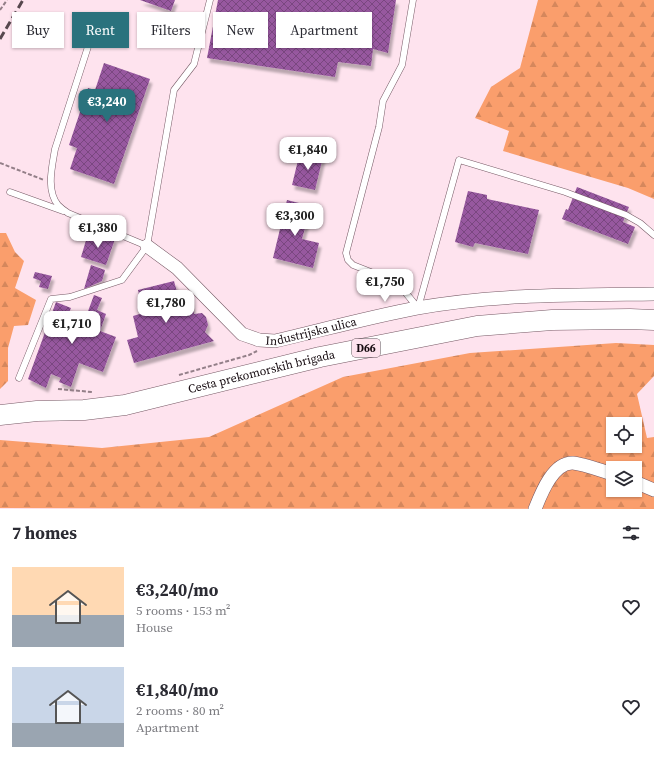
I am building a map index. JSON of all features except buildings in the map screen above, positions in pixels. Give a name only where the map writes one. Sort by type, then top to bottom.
[{"type":"main road","name":"Cesta prekomorskih brigada","points":[[0,415],[37,411],[84,410],[125,405],[320,357],[477,326],[552,320],[654,320]]},
{"type":"main road","name":"Cesta prekomorskih brigada","points":[[0,406],[37,411]]},
{"type":"street","name":"Industrijska ulica","points":[[147,246],[177,268],[242,334],[259,340],[275,341],[418,308],[475,301],[538,296],[654,294]]},
{"type":"street","points":[[535,509],[549,480],[558,469],[572,463],[606,472]]},
{"type":"street","points":[[642,485],[654,490]]},
{"type":"lane","points":[[19,378],[51,299],[70,296],[122,280],[147,246],[174,90],[194,64],[210,0]]},
{"type":"lane","points":[[413,0],[402,65],[383,101],[379,127],[346,253],[348,260],[353,265],[386,278],[401,287],[418,308]]},
{"type":"lane","points":[[68,213],[59,206],[52,195],[52,166],[88,48]]},
{"type":"lane","points":[[418,308],[459,160],[566,192],[626,215],[640,223],[654,234]]},
{"type":"lane","points":[[10,192],[68,213],[147,246]]},
{"type":"path","points":[[0,10],[6,0]]},
{"type":"path","points":[[0,163],[51,182]]},
{"type":"path","points":[[174,376],[249,355],[275,341]]},
{"type":"path","points":[[58,389],[94,392]]},
{"type":"green space","points":[[538,0],[654,0],[654,199],[628,188],[503,151],[509,131],[475,118],[491,87],[520,68]]},
{"type":"green space","points":[[0,233],[6,233],[15,252],[24,261],[15,288],[36,300],[28,325],[14,326],[8,348],[8,381],[0,389]]},
{"type":"green space","points":[[616,343],[654,345],[654,376],[637,394],[647,438],[654,437],[654,509],[0,508],[0,440],[102,448],[209,437],[343,377],[470,353]]},
{"type":"railway","points":[[0,39],[23,0]]}]
